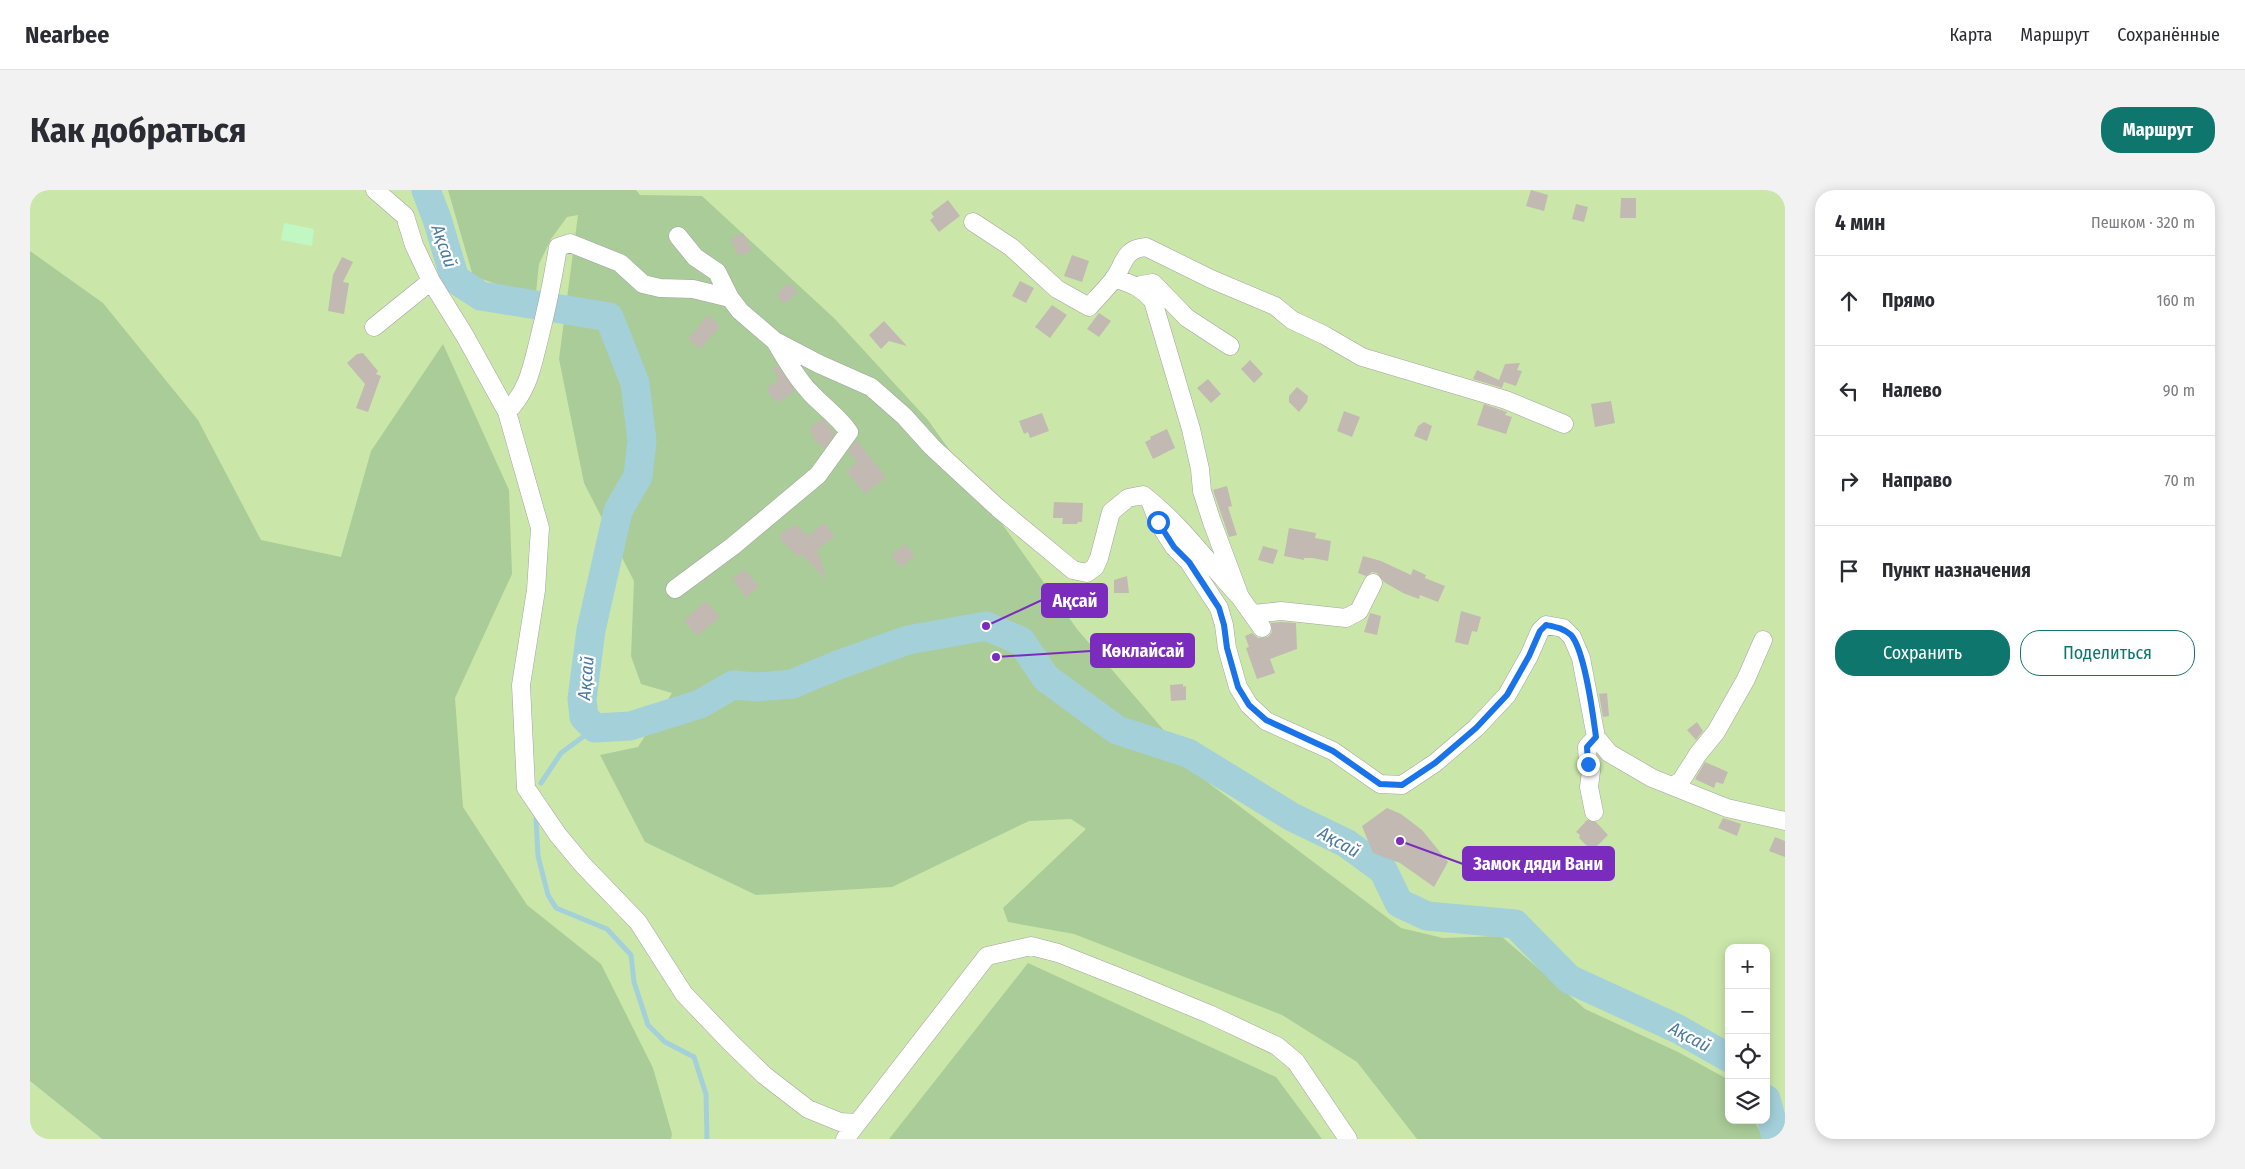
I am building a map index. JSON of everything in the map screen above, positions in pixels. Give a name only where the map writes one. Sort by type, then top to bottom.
[{"type":"street","points":[[375,190],[405,216],[414,245],[431,282],[465,336],[507,412],[540,528],[536,590],[521,685],[526,788],[558,835],[582,865],[638,922],[684,994],[764,1075],[808,1109],[840,1122],[857,1123]]},
{"type":"street","points":[[973,222],[1012,247],[1057,289],[1089,307],[1114,278],[1128,254],[1136,248],[1146,247],[1211,279],[1275,306],[1292,320],[1324,335],[1362,357],[1506,400],[1564,424]]},
{"type":"street","points":[[678,236],[695,256],[716,272],[730,298],[740,311],[775,341],[819,364],[871,387],[904,416],[932,447],[998,508],[1073,570],[1087,573],[1095,566],[1104,543],[1111,512],[1128,498],[1143,495],[1182,528],[1258,621],[1281,611],[1346,618],[1359,611],[1373,583]]},
{"type":"street","points":[[507,412],[519,400],[530,375],[548,306],[558,247],[570,243],[620,263],[643,284],[660,288],[694,289],[730,298]]},
{"type":"street","points":[[1114,278],[1145,290],[1153,301],[1159,316],[1200,469],[1202,492],[1240,597]]},
{"type":"street","points":[[374,327],[431,282]]},
{"type":"street","points":[[1138,286],[1153,283],[1187,318],[1230,346]]},
{"type":"street","points":[[675,589],[733,546],[818,475],[850,432],[807,389],[775,341]]},
{"type":"street","points":[[1150,500],[1158,522],[1174,547],[1189,562],[1219,608],[1224,625],[1227,648],[1238,687],[1249,705],[1266,720],[1333,751],[1380,784],[1402,785],[1435,763],[1476,728],[1507,695],[1529,656],[1540,631],[1546,625],[1562,628],[1572,637],[1581,658],[1596,737],[1609,753],[1652,778],[1727,808],[1785,821]]},
{"type":"street","points":[[1673,786],[1681,781],[1698,754],[1716,732],[1746,680],[1763,640]]},
{"type":"street","points":[[1594,812],[1588,787],[1591,771],[1588,764],[1587,747],[1596,737]]},
{"type":"street","points":[[844,1139],[987,956],[1031,946],[1058,953],[1134,983],[1209,1014],[1276,1046],[1296,1062],[1348,1139]]},
{"type":"green space","points":[[30,190],[1785,190],[1785,1139],[416,1139],[30,358]]},
{"type":"green space","points":[[448,190],[636,190],[640,195],[702,196],[835,319],[928,420],[1077,629],[1210,784],[1401,928],[1443,938],[1501,936],[1585,1009],[1678,1052],[1725,1078],[1725,1124],[1756,1124],[1764,1139],[1417,1139],[1357,1062],[1282,1015],[1074,934],[1008,922],[1003,908],[1086,829],[1071,819],[1029,821],[892,887],[756,895],[645,842],[600,755],[638,747],[672,693],[641,684],[631,656],[634,581],[584,483],[559,359],[578,215],[567,217],[551,239],[539,264],[536,292],[519,292],[473,276]]},
{"type":"green space","points":[[284,223],[314,229],[312,246],[281,240]]},
{"type":"green space","points":[[30,251],[103,303],[198,420],[261,540],[341,557],[371,451],[443,344],[509,490],[512,574],[455,698],[463,807],[527,905],[601,964],[653,1068],[672,1134],[671,1139],[102,1139],[30,1081]]},
{"type":"green space","points":[[1028,963],[1276,1077],[1322,1139],[889,1139]]},
{"type":"green space","points":[[30,1081],[102,1139],[30,1139]]},
{"type":"building","points":[[1531,190],[1548,195],[1544,211],[1526,206]]},
{"type":"building","points":[[1621,198],[1636,198],[1636,218],[1620,218]]},
{"type":"building","points":[[948,200],[960,216],[939,232],[930,220],[934,217],[931,213]]},
{"type":"building","points":[[1576,204],[1588,207],[1584,222],[1572,219]]},
{"type":"building","points":[[743,233],[752,250],[739,256],[730,239]]},
{"type":"building","points":[[1072,255],[1089,261],[1082,282],[1064,276]]},
{"type":"building","points":[[342,257],[353,262],[343,282],[349,283],[344,314],[328,311],[333,275]]},
{"type":"building","points":[[1020,281],[1034,288],[1026,303],[1012,296]]},
{"type":"building","points":[[789,283],[798,292],[784,304],[776,294]]},
{"type":"building","points":[[1052,305],[1067,315],[1050,338],[1035,327]]},
{"type":"building","points":[[1099,313],[1111,321],[1099,337],[1087,329]]},
{"type":"building","points":[[708,315],[720,326],[700,349],[688,339]]},
{"type":"building","points":[[884,321],[907,346],[889,341],[881,349],[869,335]]},
{"type":"building","points":[[363,353],[378,371],[376,374],[381,376],[368,412],[356,408],[365,384],[347,363],[357,354]]},
{"type":"building","points":[[1250,360],[1263,374],[1254,383],[1241,369]]},
{"type":"building","points":[[1520,363],[1517,370],[1522,371],[1516,386],[1504,382],[1502,388],[1473,379],[1477,370],[1499,380],[1505,364]]},
{"type":"building","points":[[777,365],[795,391],[779,402],[774,400],[766,389],[779,379],[772,369]]},
{"type":"building","points":[[1208,379],[1221,394],[1211,403],[1197,388]]},
{"type":"building","points":[[1297,387],[1308,396],[1307,402],[1299,412],[1289,402],[1289,396]]},
{"type":"building","points":[[1611,401],[1615,423],[1595,427],[1591,404]]},
{"type":"building","points":[[1484,404],[1507,412],[1505,415],[1512,417],[1506,434],[1477,425]]},
{"type":"building","points":[[1344,411],[1360,417],[1352,437],[1337,431]]},
{"type":"building","points":[[1042,413],[1049,431],[1030,438],[1028,432],[1024,434],[1019,421]]},
{"type":"building","points":[[823,419],[835,434],[824,449],[820,443],[818,445],[809,428]]},
{"type":"building","points":[[1424,422],[1432,426],[1427,441],[1414,436],[1418,426]]},
{"type":"building","points":[[1167,429],[1175,448],[1153,459],[1145,442],[1151,439],[1150,437]]},
{"type":"building","points":[[856,440],[886,477],[865,494],[846,471],[857,462],[848,452]]},
{"type":"building","points":[[1227,486],[1232,506],[1228,507],[1237,535],[1229,537],[1213,490]]},
{"type":"building","points":[[1054,502],[1083,503],[1082,522],[1062,524],[1063,518],[1053,518]]},
{"type":"building","points":[[824,523],[835,536],[817,550],[827,580],[801,554],[798,557],[780,539],[781,533],[795,525],[808,536]]},
{"type":"building","points":[[1289,528],[1316,533],[1315,538],[1331,541],[1328,561],[1312,558],[1304,558],[1304,560],[1284,556]]},
{"type":"building","points":[[905,544],[915,556],[901,567],[891,555]]},
{"type":"building","points":[[1263,546],[1278,550],[1273,564],[1258,560]]},
{"type":"building","points":[[1363,556],[1381,561],[1411,575],[1413,569],[1426,575],[1425,578],[1445,586],[1438,602],[1420,595],[1419,599],[1403,593],[1384,582],[1377,573],[1372,572],[1366,576],[1358,573]]},
{"type":"building","points":[[744,569],[759,586],[746,597],[732,579]]},
{"type":"building","points":[[1127,576],[1129,593],[1114,593],[1114,580]]},
{"type":"building","points":[[706,601],[720,617],[697,636],[684,620]]},
{"type":"building","points":[[1461,611],[1481,617],[1477,632],[1472,631],[1468,645],[1455,642]]},
{"type":"building","points":[[1370,613],[1381,616],[1377,635],[1364,632]]},
{"type":"building","points":[[1271,623],[1296,623],[1297,649],[1270,659],[1275,673],[1257,679],[1246,648],[1249,647],[1245,636],[1252,633],[1258,638],[1268,637],[1272,632]]},
{"type":"building","points":[[1183,684],[1183,687],[1186,686],[1186,700],[1171,701],[1170,685]]},
{"type":"building","points":[[1607,693],[1609,716],[1603,717],[1599,694]]},
{"type":"building","points":[[1697,722],[1703,731],[1696,740],[1687,730]]},
{"type":"building","points":[[1705,762],[1728,772],[1723,784],[1716,782],[1714,788],[1695,779]]},
{"type":"building","points":[[1387,808],[1401,814],[1422,830],[1448,862],[1434,887],[1400,863],[1373,853],[1362,826]]},
{"type":"building","points":[[1723,818],[1741,824],[1737,836],[1718,828]]},
{"type":"building","points":[[1587,820],[1596,822],[1608,835],[1594,849],[1591,846],[1589,848],[1576,832]]},
{"type":"building","points":[[1775,837],[1785,841],[1785,857],[1769,851]]},
{"type":"waterway","name":"Ақсай","points":[[426,190],[455,279],[481,296],[609,317],[635,383],[642,441],[638,476],[618,511],[591,630],[582,699],[584,717],[595,728],[630,726],[700,704],[733,685],[756,687],[792,684],[908,640],[986,626],[1021,641],[1046,678],[1117,730],[1188,753],[1292,817],[1346,843],[1383,870],[1399,903],[1427,916],[1515,924],[1569,979],[1678,1029],[1725,1056]]},
{"type":"waterway","points":[[541,783],[561,753],[595,728]]},
{"type":"waterway","points":[[536,819],[538,856],[548,895],[556,908],[607,929],[631,955],[634,982],[648,1025],[665,1042],[694,1057],[706,1094],[707,1139]]},
{"type":"waterway","name":"Ақсай","points":[[1770,1114],[1775,1133],[1779,1139]]},
{"type":"place","name":"Ақсай","points":[[986,626]]},
{"type":"place","name":"Көклайсай","points":[[996,657]]},
{"type":"place","name":"Замок дяди Вани","points":[[1400,841]]},
{"type":"route","points":[[1158,522],[1174,547],[1189,562],[1219,608],[1224,625],[1227,648],[1238,687],[1249,705],[1266,720],[1333,751],[1380,784],[1402,785],[1435,763],[1476,728],[1507,695],[1529,656],[1540,631],[1546,625],[1562,628],[1572,637],[1581,658],[1596,737],[1587,747],[1588,764]]}]
